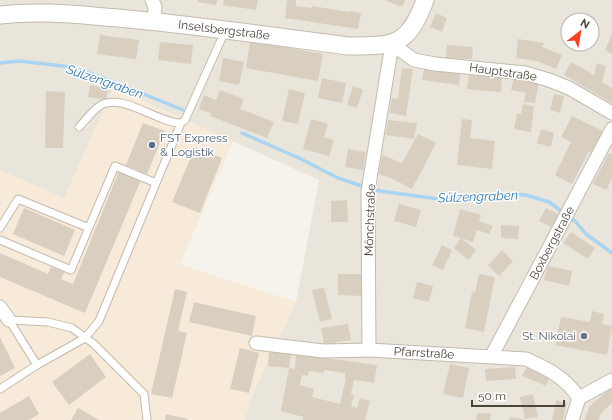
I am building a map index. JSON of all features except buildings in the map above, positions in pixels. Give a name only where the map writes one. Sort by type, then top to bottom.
[{"type":"street","points":[[152,0],[155,7],[154,21]]},
{"type":"street","points":[[392,44],[400,40],[412,28],[425,0]]},
{"type":"street","name":"Inselsbergstraße","points":[[0,15],[43,13],[83,15],[154,21],[348,46],[392,44]]},
{"type":"street","name":"Hauptstraße","points":[[392,44],[414,60],[435,64],[525,73],[549,80],[569,88],[612,113]]},
{"type":"street","name":"Mönchstraße","points":[[369,350],[369,188],[392,44]]},
{"type":"street","name":"Boxbergstraße","points":[[491,357],[612,129]]},
{"type":"street","points":[[0,308],[10,320]]},
{"type":"street","name":"Pfarrstraße","points":[[256,344],[323,351],[369,350],[526,359],[548,370],[571,386],[579,398]]},
{"type":"street","points":[[572,420],[579,398],[612,380]]},
{"type":"lane","points":[[0,389],[37,365],[85,338],[99,321],[181,123],[185,120],[225,30]]},
{"type":"lane","points":[[79,126],[101,105],[115,102],[125,104],[168,121],[181,123]]},
{"type":"lane","points":[[0,240],[71,270],[115,166],[156,183]]},
{"type":"lane","points":[[0,228],[18,199],[89,228]]},
{"type":"lane","points":[[10,320],[54,324],[72,328],[94,344],[144,394],[147,420]]},
{"type":"lane","points":[[10,320],[37,365]]},
{"type":"shaded area","points":[[0,0],[612,0],[612,420],[244,420],[254,391],[296,302],[319,180],[114,88],[64,199],[0,170]]},
{"type":"shaded area","points":[[113,88],[233,141],[180,264],[296,302],[254,391],[244,420],[0,420],[0,170],[64,198]]},
{"type":"waterway","name":"Sülzengraben","points":[[0,63],[19,61],[72,67],[183,110]]},
{"type":"waterway","name":"Sülzengraben","points":[[242,133],[299,158],[338,178],[365,187]]},
{"type":"waterway","name":"Sülzengraben","points":[[371,188],[380,191],[439,199],[501,194],[526,195],[549,202],[576,222],[586,234],[612,253]]},
{"type":"place","name":"FST Express & Logistik","points":[[152,145]]},
{"type":"place","name":"St. Nikolai","points":[[584,336]]}]
